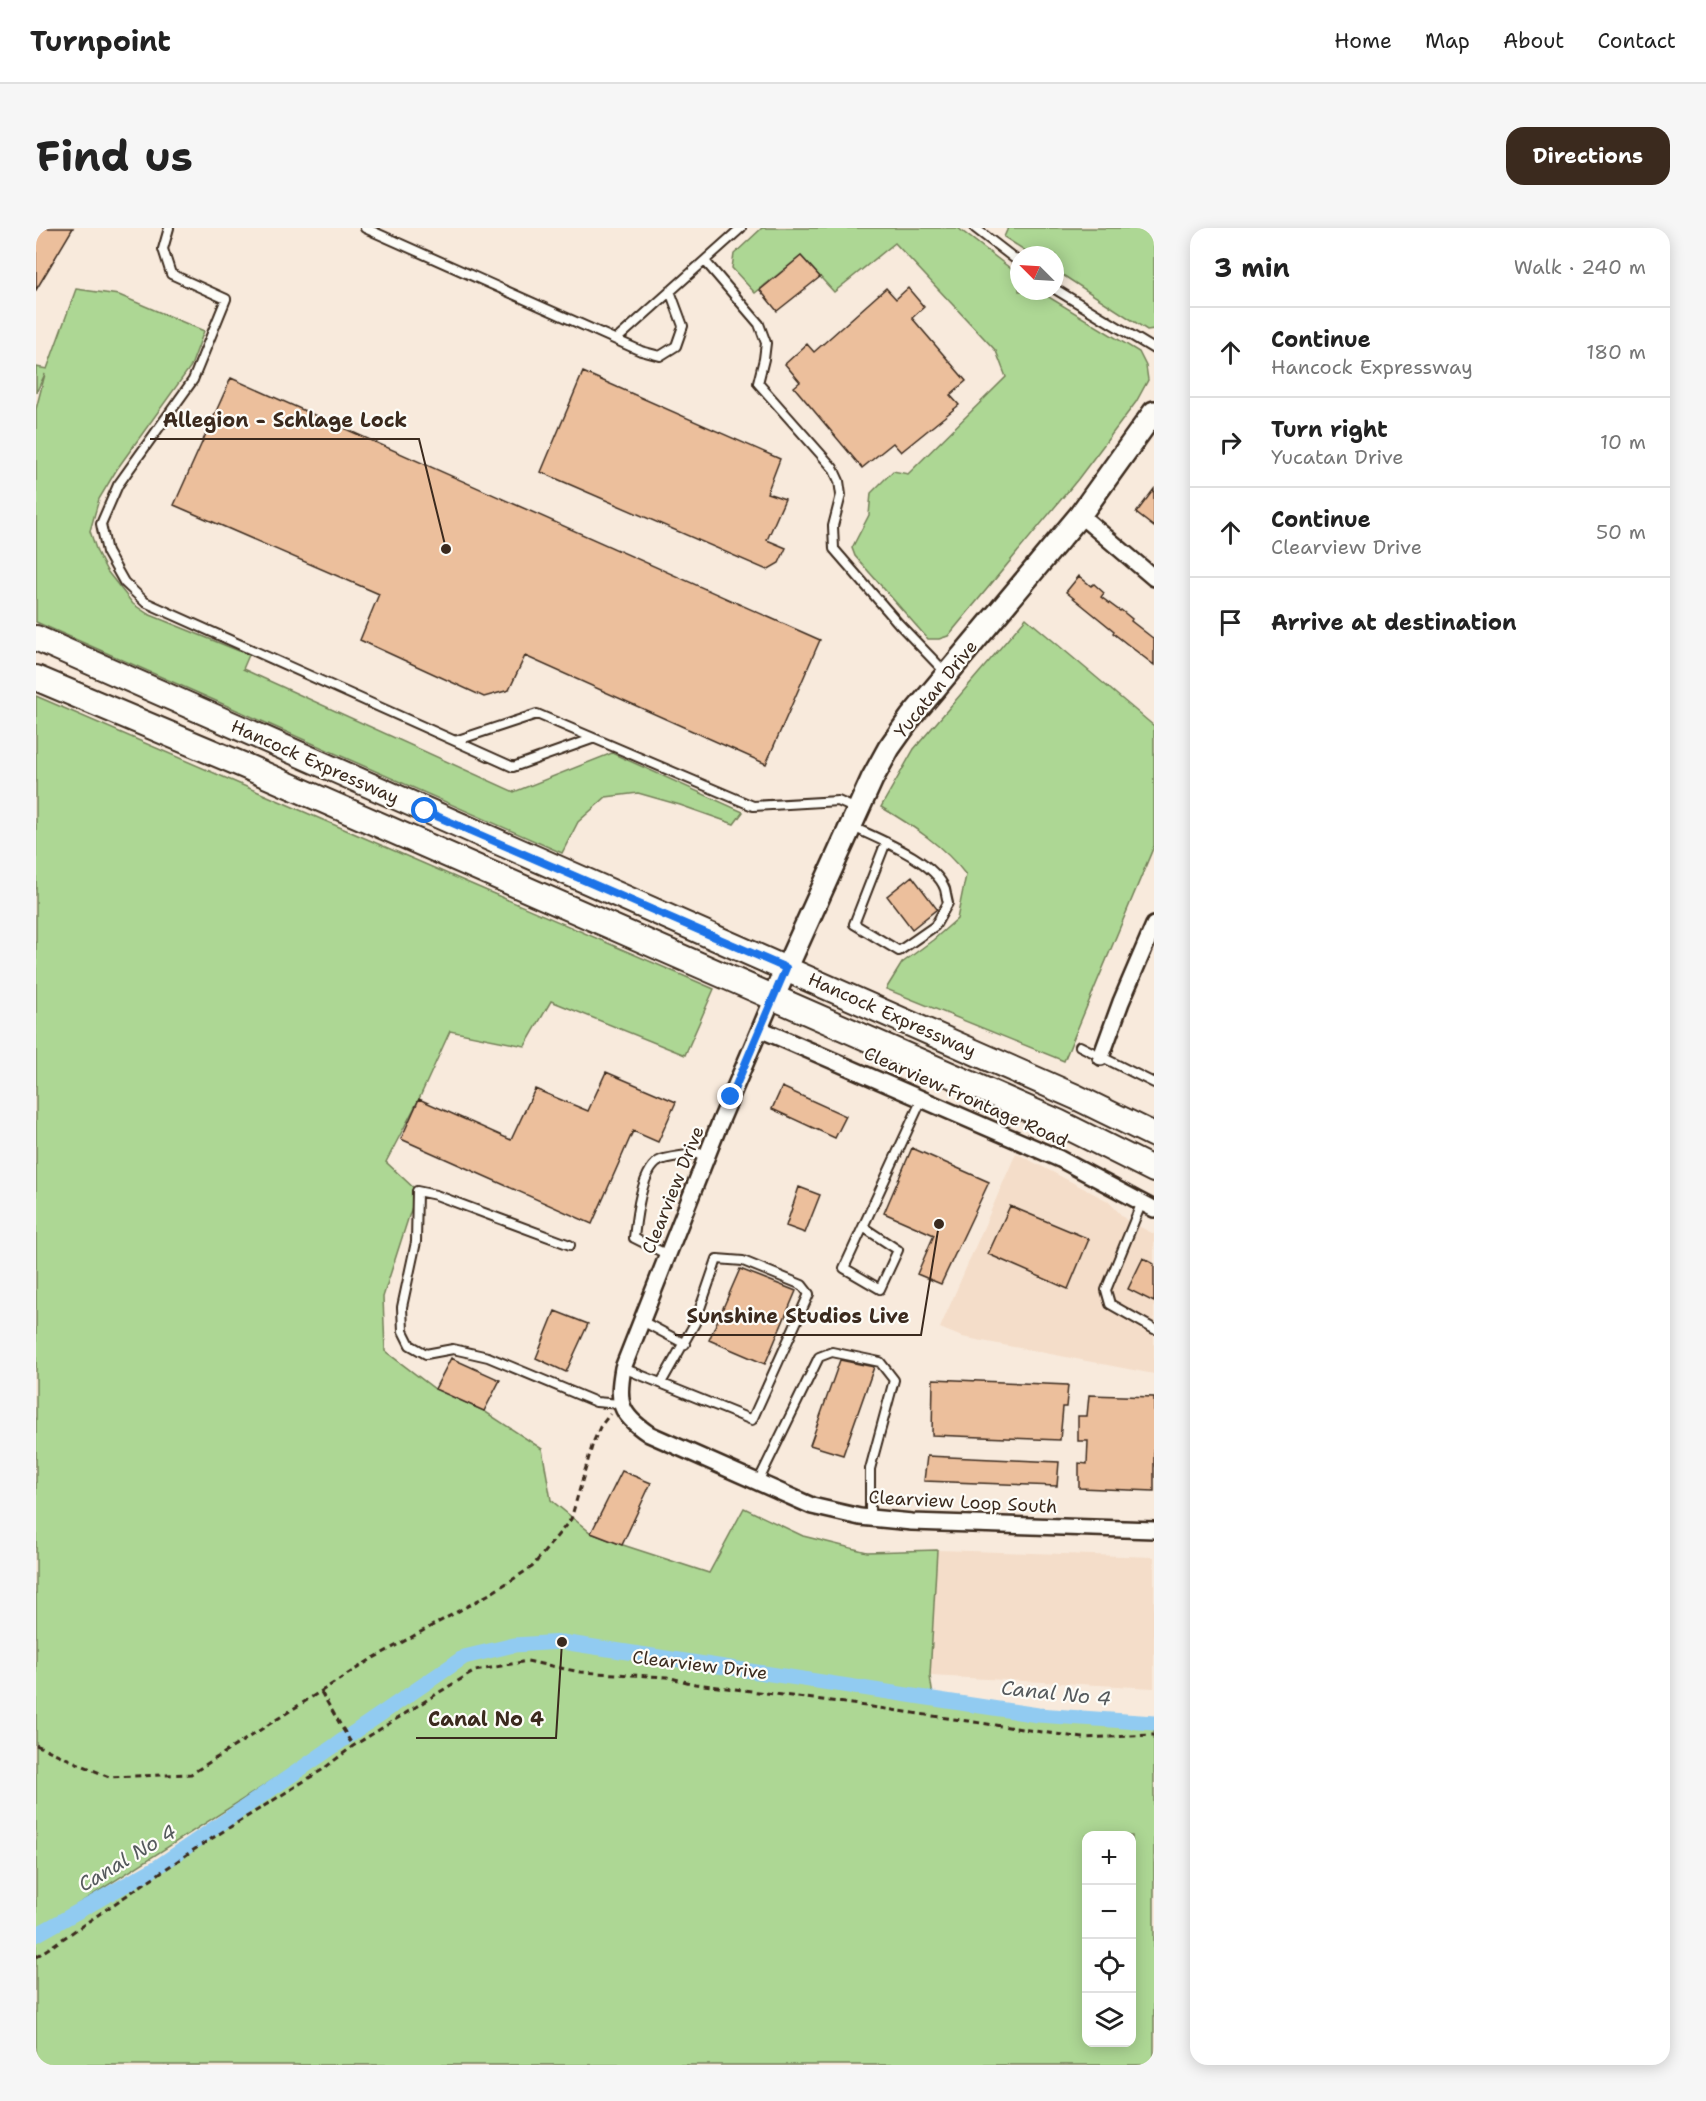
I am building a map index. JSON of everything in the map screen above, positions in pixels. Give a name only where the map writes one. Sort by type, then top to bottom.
[{"type":"main road","name":"Hancock Expressway","points":[[36,638],[786,968],[1076,1097],[1154,1135]]},
{"type":"main road","name":"Hancock Expressway","points":[[36,678],[245,766],[1058,1122],[1154,1170]]},
{"type":"street","name":"Yucatan Drive","points":[[773,998],[853,818],[889,748],[911,717],[1080,515],[1154,412]]},
{"type":"street","points":[[1080,515],[1154,579]]},
{"type":"street","points":[[1101,1057],[1121,1002],[1154,926]]},
{"type":"street","name":"Clearview Drive","points":[[620,1404],[619,1391],[623,1368],[708,1152],[773,998]]},
{"type":"street","name":"Clearview Frontage Road","points":[[760,1029],[1060,1159],[1148,1205]]},
{"type":"street","name":"Clearview Loop South","points":[[620,1404],[626,1415],[649,1434],[812,1506],[870,1518],[912,1522],[1154,1530]]},
{"type":"lane","points":[[169,228],[163,249],[171,274],[226,299],[193,380],[118,485],[101,524],[107,552],[124,582],[145,602],[513,767],[592,739]]},
{"type":"lane","points":[[364,228],[641,351],[660,356],[676,346],[683,326],[670,291]]},
{"type":"lane","points":[[617,339],[741,228]]},
{"type":"lane","points":[[975,228],[1010,255]]},
{"type":"lane","points":[[705,261],[759,324],[766,343],[765,358],[758,383],[833,468],[839,481],[841,495],[833,526],[834,549],[899,624],[947,674]]},
{"type":"lane","points":[[1064,294],[1154,349]]},
{"type":"lane","points":[[455,741],[537,714],[753,806],[838,801],[853,818],[886,842],[922,861],[944,887],[948,903],[935,926],[899,951],[854,924],[886,842]]},
{"type":"lane","points":[[1080,1046],[1154,1083]]},
{"type":"lane","points":[[863,1227],[898,1250],[880,1289],[844,1268],[922,1099]]},
{"type":"lane","points":[[668,1255],[634,1238],[636,1210],[648,1173],[659,1160],[708,1152]]},
{"type":"lane","points":[[570,1245],[436,1195],[417,1191],[416,1242],[402,1307],[403,1331],[410,1345],[426,1354],[453,1349],[488,1357],[596,1402],[620,1404]]},
{"type":"lane","points":[[1148,1205],[1106,1290],[1110,1304],[1154,1329]]},
{"type":"lane","points":[[623,1368],[752,1420],[809,1294],[802,1286],[743,1261],[717,1259],[695,1323],[662,1383]]},
{"type":"lane","points":[[642,1321],[685,1344]]},
{"type":"lane","points":[[758,1482],[819,1357],[832,1352],[880,1362],[894,1380],[870,1469],[870,1518]]},
{"type":"path","points":[[36,1744],[109,1777],[191,1774],[370,1660],[493,1592],[532,1567],[571,1519],[593,1443],[600,1427],[620,1404]]},
{"type":"path","name":"Clearview Drive","points":[[36,1957],[135,1888],[322,1770],[353,1745],[475,1671],[526,1661],[580,1672],[667,1677],[696,1684],[1083,1738],[1154,1735]]},
{"type":"path","points":[[321,1692],[353,1745]]},
{"type":"shaded area","points":[[1016,1153],[1108,1201],[1126,1220],[1154,1234],[1154,1374],[962,1337],[940,1328]]},
{"type":"shaded area","points":[[937,1550],[1154,1557],[1154,1688],[930,1676]]},
{"type":"green space","points":[[762,228],[958,228],[1010,268],[1010,300],[1054,300],[1139,352],[1146,366],[1148,380],[1136,402],[1078,479],[948,636],[928,639],[855,556],[852,548],[869,515],[871,493],[893,471],[908,474],[1006,377],[996,351],[895,243],[834,292],[801,256],[755,293],[732,268],[734,254]]},
{"type":"green space","points":[[1008,228],[1154,228],[1154,329],[1147,330],[1064,276],[1064,246],[1018,246],[1004,237]]},
{"type":"green space","points":[[76,289],[119,295],[204,331],[191,366],[117,469],[99,499],[90,531],[107,571],[133,604],[148,614],[249,655],[243,669],[514,792],[612,753],[743,812],[734,824],[638,793],[606,797],[578,822],[562,853],[36,622],[36,409],[45,374],[36,393],[36,367],[47,369]]},
{"type":"green space","points":[[1026,618],[1154,726],[1154,846],[1064,1061],[886,989],[902,963],[957,919],[966,875],[938,846],[881,807],[914,749]]},
{"type":"green space","points":[[36,696],[714,989],[685,1055],[551,1001],[525,1046],[450,1031],[419,1099],[386,1162],[417,1191],[383,1297],[385,1351],[435,1389],[484,1411],[542,1449],[551,1500],[591,1533],[709,1573],[744,1508],[803,1536],[867,1552],[937,1550],[930,1676],[933,1697],[1082,1717],[1154,1723],[1154,2065],[36,2065],[36,1940],[159,1866],[441,1673],[36,1931]]},
{"type":"building","points":[[36,228],[73,228],[36,290]]},
{"type":"building","points":[[801,256],[820,277],[777,311],[760,290]]},
{"type":"building","points":[[886,288],[896,299],[908,288],[924,307],[912,318],[966,381],[950,395],[959,405],[901,452],[893,443],[862,468],[794,387],[800,382],[785,364],[807,344],[814,352]]},
{"type":"building","points":[[583,372],[780,459],[767,493],[785,499],[767,540],[786,548],[779,563],[767,570],[541,472]]},
{"type":"building","points":[[231,378],[820,640],[766,764],[525,656],[509,690],[484,697],[360,640],[379,594],[174,505]]},
{"type":"building","points":[[1154,489],[1154,527],[1136,513]]},
{"type":"building","points":[[1079,576],[1091,586],[1094,584],[1104,593],[1101,597],[1121,610],[1154,639],[1154,665],[1066,592]]},
{"type":"building","points":[[912,876],[937,909],[912,929],[887,896]]},
{"type":"building","points":[[606,1072],[676,1102],[658,1142],[633,1131],[592,1224],[401,1139],[419,1099],[511,1140],[535,1089],[588,1111]]},
{"type":"building","points":[[782,1087],[846,1116],[835,1138],[772,1109]]},
{"type":"building","points":[[912,1148],[989,1182],[941,1284],[917,1274],[934,1235],[884,1213]]},
{"type":"building","points":[[799,1187],[820,1195],[805,1233],[786,1226]]},
{"type":"building","points":[[1010,1206],[1089,1239],[1068,1289],[988,1254]]},
{"type":"building","points":[[1143,1258],[1154,1264],[1154,1302],[1128,1289]]},
{"type":"building","points":[[740,1269],[796,1291],[765,1364],[709,1340]]},
{"type":"building","points":[[555,1311],[588,1324],[566,1372],[536,1358]]},
{"type":"building","points":[[451,1358],[500,1380],[484,1411],[435,1389]]},
{"type":"building","points":[[840,1360],[874,1367],[843,1455],[810,1445]]},
{"type":"building","points":[[933,1379],[1068,1385],[1060,1440],[932,1435]]},
{"type":"building","points":[[1089,1395],[1154,1397],[1154,1491],[1079,1488],[1079,1463],[1087,1464],[1088,1441],[1078,1441],[1078,1416],[1087,1416]]},
{"type":"building","points":[[927,1456],[1059,1462],[1057,1486],[924,1481]]},
{"type":"building","points":[[622,1471],[651,1483],[622,1545],[591,1533]]},
{"type":"waterway","name":"Canal No 4","points":[[36,1935],[159,1866],[464,1657],[514,1645],[562,1642],[1038,1715],[1154,1723]]},
{"type":"place","name":"Allegion - Schlage Lock","points":[[446,549]]},
{"type":"place","name":"Sunshine Studios Live","points":[[939,1224]]},
{"type":"place","name":"Canal No 4","points":[[562,1642]]},
{"type":"route","points":[[425,811],[786,968],[731,1097]]}]
